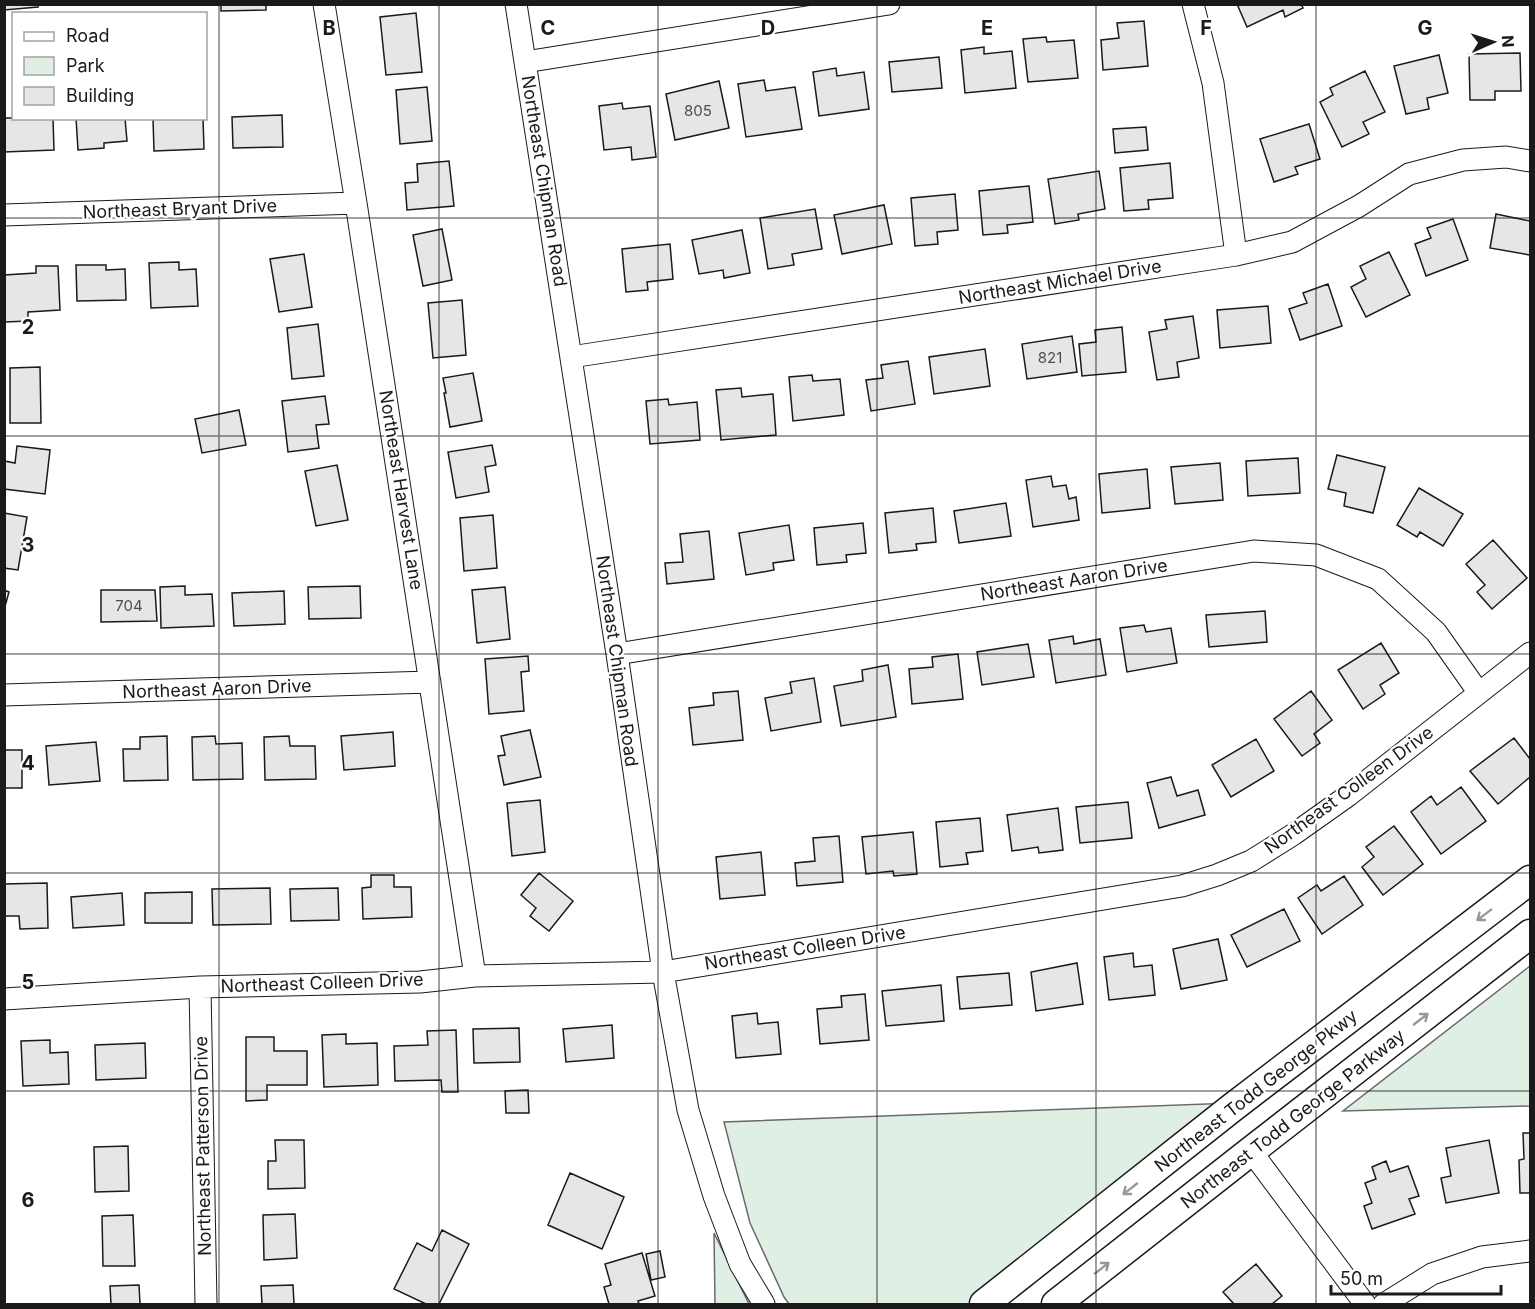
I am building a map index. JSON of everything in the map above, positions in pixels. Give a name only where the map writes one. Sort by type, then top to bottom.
[{"type":"main road","name":"Northeast Todd George Pkwy","points":[[984,1305],[1233,1107],[1530,880]]},
{"type":"main road","name":"Northeast Todd George Parkway","points":[[1056,1305],[1251,1150],[1530,934]]},
{"type":"street","name":"Northeast Harvest Lane","points":[[324,4],[476,976]]},
{"type":"street","name":"Northeast Chipman Road","points":[[516,4],[617,654],[663,972],[688,1110],[710,1185],[740,1264],[764,1305]]},
{"type":"street","points":[[525,62],[889,4]]},
{"type":"street","points":[[1193,4],[1213,82],[1236,255]]},
{"type":"street","name":"Northeast Michael Drive","points":[[571,357],[1236,255],[1292,242],[1359,206],[1409,174],[1463,160],[1506,157],[1530,161]]},
{"type":"street","name":"Northeast Bryant Drive","points":[[4,215],[356,203]]},
{"type":"street","name":"Northeast Aaron Drive","points":[[617,654],[1254,551],[1316,555],[1378,579],[1436,632],[1479,693]]},
{"type":"street","name":"Northeast Colleen Drive","points":[[4,999],[200,987],[420,982],[476,976],[663,972],[1182,886],[1251,861],[1294,834],[1349,795],[1530,653]]},
{"type":"street","name":"Northeast Aaron Drive","points":[[4,695],[430,682]]},
{"type":"street","name":"Northeast Patterson Drive","points":[[200,987],[206,1305]]},
{"type":"street","points":[[1251,1150],[1365,1305]]},
{"type":"street","points":[[1384,1305],[1432,1274],[1482,1257],[1530,1251]]},
{"type":"green space","points":[[1530,966],[1530,1106],[1343,1111]]},
{"type":"green space","points":[[1233,1103],[978,1304],[789,1304],[750,1223],[724,1122]]},
{"type":"green space","points":[[714,1233],[749,1304],[715,1304]]},
{"type":"building","points":[[4,4],[38,4],[38,7],[4,10]]},
{"type":"building","points":[[221,4],[266,4],[266,10],[221,11]]},
{"type":"building","points":[[1237,4],[1301,4],[1303,8],[1285,17],[1283,10],[1247,27]]},
{"type":"building","points":[[416,13],[422,72],[386,75],[380,17]]},
{"type":"building","points":[[1144,21],[1148,66],[1103,70],[1101,40],[1119,38],[1117,23]]},
{"type":"building","points":[[1046,37],[1047,42],[1074,40],[1078,78],[1028,82],[1023,39]]},
{"type":"building","points":[[984,47],[984,54],[1012,51],[1016,88],[965,93],[961,50]]},
{"type":"building","points":[[1520,53],[1521,91],[1495,91],[1495,100],[1470,100],[1469,54]]},
{"type":"building","points":[[1439,55],[1448,93],[1427,98],[1429,109],[1406,114],[1394,66]]},
{"type":"building","points":[[939,57],[942,88],[892,92],[889,62]]},
{"type":"building","points":[[836,68],[837,76],[864,72],[869,109],[819,116],[813,72]]},
{"type":"building","points":[[1365,71],[1385,112],[1363,122],[1369,134],[1342,147],[1320,102],[1333,95],[1330,88]]},
{"type":"building","points":[[764,80],[766,91],[795,87],[802,129],[746,137],[738,84]]},
{"type":"building","points":[[719,81],[729,128],[675,140],[666,94]]},
{"type":"building","points":[[427,87],[432,141],[400,144],[396,90]]},
{"type":"building","points":[[622,103],[623,109],[650,106],[656,157],[632,160],[631,147],[604,150],[599,106]]},
{"type":"building","points":[[282,115],[283,147],[233,148],[232,117]]},
{"type":"building","points":[[4,118],[53,120],[54,150],[4,152]]},
{"type":"building","points":[[76,120],[125,120],[127,141],[104,143],[104,148],[78,150]]},
{"type":"building","points":[[153,120],[203,120],[204,149],[154,151]]},
{"type":"building","points":[[1309,124],[1320,159],[1295,167],[1298,174],[1274,182],[1260,139]]},
{"type":"building","points":[[1146,127],[1148,150],[1115,153],[1113,129]]},
{"type":"building","points":[[449,161],[454,206],[407,210],[405,183],[418,182],[417,164]]},
{"type":"building","points":[[1170,163],[1173,198],[1148,200],[1149,209],[1124,211],[1120,168]]},
{"type":"building","points":[[1099,171],[1105,209],[1078,214],[1079,220],[1055,224],[1048,179]]},
{"type":"building","points":[[1029,186],[1033,222],[1007,225],[1008,233],[983,235],[979,191]]},
{"type":"building","points":[[955,194],[958,230],[937,232],[938,244],[915,246],[911,198]]},
{"type":"building","points":[[884,205],[892,244],[842,254],[834,215]]},
{"type":"building","points":[[815,209],[822,249],[792,254],[794,265],[768,269],[760,218]]},
{"type":"building","points":[[1496,214],[1530,221],[1530,255],[1490,248]]},
{"type":"building","points":[[1453,219],[1468,260],[1426,276],[1415,244],[1431,238],[1427,228]]},
{"type":"building","points":[[442,229],[452,280],[423,286],[413,235]]},
{"type":"building","points":[[742,230],[750,273],[724,278],[723,270],[699,274],[692,240]]},
{"type":"building","points":[[670,244],[673,279],[647,282],[648,290],[626,292],[622,249]]},
{"type":"building","points":[[1389,252],[1410,295],[1366,317],[1351,287],[1366,279],[1360,266]]},
{"type":"building","points":[[304,254],[312,307],[279,312],[270,259]]},
{"type":"building","points":[[179,262],[179,270],[196,269],[198,306],[151,308],[149,263]]},
{"type":"building","points":[[76,265],[106,265],[106,270],[125,269],[126,300],[77,301]]},
{"type":"building","points":[[36,266],[58,266],[60,310],[28,312],[28,321],[5,322],[4,275],[36,273]]},
{"type":"building","points":[[1328,284],[1342,326],[1300,340],[1289,309],[1307,303],[1303,293]]},
{"type":"building","points":[[462,300],[466,355],[433,358],[428,303]]},
{"type":"building","points":[[1268,306],[1271,343],[1220,348],[1217,310]]},
{"type":"building","points":[[1193,316],[1199,358],[1177,362],[1179,377],[1157,380],[1149,332],[1167,329],[1165,320]]},
{"type":"building","points":[[318,324],[324,376],[292,379],[287,328]]},
{"type":"building","points":[[1122,327],[1126,372],[1082,376],[1079,344],[1096,342],[1095,330]]},
{"type":"building","points":[[1072,336],[1077,372],[1027,379],[1022,344]]},
{"type":"building","points":[[985,349],[990,386],[934,394],[929,357]]},
{"type":"building","points":[[908,361],[915,404],[871,411],[866,380],[883,378],[881,365]]},
{"type":"building","points":[[40,367],[41,423],[10,423],[10,368]]},
{"type":"building","points":[[473,373],[482,421],[450,427],[443,378]]},
{"type":"building","points":[[812,375],[813,381],[840,379],[844,415],[793,421],[789,377]]},
{"type":"building","points":[[741,388],[742,397],[773,394],[776,435],[721,440],[716,390]]},
{"type":"building","points":[[325,396],[329,424],[316,425],[319,448],[288,452],[282,401]]},
{"type":"building","points":[[668,399],[669,405],[697,402],[700,440],[650,444],[646,401]]},
{"type":"building","points":[[239,410],[246,445],[202,453],[195,419]]},
{"type":"building","points":[[492,445],[496,465],[485,467],[489,492],[456,498],[448,452]]},
{"type":"building","points":[[17,446],[50,450],[45,494],[4,489],[4,461],[15,463]]},
{"type":"building","points":[[1337,455],[1385,467],[1373,513],[1344,506],[1346,493],[1328,489]]},
{"type":"building","points":[[1298,458],[1300,493],[1248,496],[1246,461]]},
{"type":"building","points":[[1220,463],[1223,500],[1175,504],[1171,467]]},
{"type":"building","points":[[337,465],[348,520],[316,526],[305,471]]},
{"type":"building","points":[[1147,469],[1150,508],[1102,513],[1099,474]]},
{"type":"building","points":[[1051,476],[1053,487],[1066,485],[1069,499],[1076,497],[1079,520],[1033,527],[1026,480]]},
{"type":"building","points":[[1419,488],[1463,514],[1443,546],[1420,532],[1417,537],[1397,525]]},
{"type":"building","points":[[1006,503],[1011,536],[959,543],[954,511]]},
{"type":"building","points":[[933,508],[936,542],[916,544],[917,550],[889,553],[885,513]]},
{"type":"building","points":[[4,513],[27,517],[18,570],[4,568]]},
{"type":"building","points":[[493,515],[497,568],[464,571],[460,518]]},
{"type":"building","points":[[863,523],[866,553],[846,555],[847,562],[817,565],[814,528]]},
{"type":"building","points":[[789,525],[794,560],[773,563],[774,570],[746,575],[739,533]]},
{"type":"building","points":[[709,531],[714,579],[667,584],[665,563],[683,562],[680,534]]},
{"type":"building","points":[[1493,540],[1527,578],[1492,609],[1477,592],[1485,585],[1466,564]]},
{"type":"building","points":[[185,586],[185,595],[212,594],[214,626],[161,628],[160,587]]},
{"type":"building","points":[[360,586],[361,618],[309,619],[308,587]]},
{"type":"building","points":[[505,587],[510,639],[477,643],[472,590]]},
{"type":"building","points":[[4,590],[9,592],[4,610]]},
{"type":"building","points":[[101,590],[155,590],[157,621],[101,622]]},
{"type":"building","points":[[284,591],[285,624],[234,626],[232,593]]},
{"type":"building","points":[[1265,611],[1267,642],[1209,647],[1206,615]]},
{"type":"building","points":[[1144,625],[1146,632],[1171,628],[1177,663],[1127,672],[1120,628]]},
{"type":"building","points":[[1073,636],[1074,644],[1100,639],[1106,675],[1056,683],[1049,640]]},
{"type":"building","points":[[1381,643],[1399,673],[1380,685],[1385,694],[1363,709],[1338,670]]},
{"type":"building","points":[[1028,644],[1034,677],[982,685],[977,652]]},
{"type":"building","points":[[958,654],[963,699],[912,704],[909,669],[933,667],[932,657]]},
{"type":"building","points":[[528,656],[529,671],[521,672],[524,711],[489,714],[485,659]]},
{"type":"building","points":[[888,665],[896,717],[841,726],[834,686],[863,681],[862,670]]},
{"type":"building","points":[[814,678],[821,722],[771,731],[765,698],[792,693],[790,682]]},
{"type":"building","points":[[738,691],[743,740],[693,745],[689,708],[714,705],[713,693]]},
{"type":"building","points":[[1311,691],[1332,720],[1314,734],[1320,743],[1302,756],[1274,719]]},
{"type":"building","points":[[530,730],[541,777],[504,785],[498,756],[505,755],[501,736]]},
{"type":"building","points":[[393,732],[395,766],[344,770],[341,736]]},
{"type":"building","points":[[167,736],[168,780],[124,781],[123,749],[140,749],[140,737]]},
{"type":"building","points":[[215,736],[216,744],[242,743],[243,779],[193,780],[192,737]]},
{"type":"building","points":[[289,736],[290,746],[315,746],[316,779],[265,780],[264,737]]},
{"type":"building","points":[[1514,738],[1530,759],[1530,777],[1498,804],[1470,771]]},
{"type":"building","points":[[1256,739],[1274,771],[1231,797],[1212,765]]},
{"type":"building","points":[[96,742],[100,781],[49,785],[46,746]]},
{"type":"building","points":[[4,750],[22,750],[22,788],[4,788]]},
{"type":"building","points":[[1171,777],[1177,796],[1198,790],[1205,815],[1159,828],[1147,783]]},
{"type":"building","points":[[1461,787],[1486,821],[1441,854],[1411,812],[1431,796],[1437,805]]},
{"type":"building","points":[[540,800],[545,852],[512,856],[507,803]]},
{"type":"building","points":[[1128,802],[1132,838],[1080,843],[1076,807]]},
{"type":"building","points":[[1058,808],[1063,850],[1039,853],[1038,847],[1012,851],[1007,815]]},
{"type":"building","points":[[980,818],[983,851],[966,853],[968,864],[940,867],[936,822]]},
{"type":"building","points":[[1394,826],[1423,864],[1383,895],[1362,867],[1374,857],[1366,847]]},
{"type":"building","points":[[913,832],[917,874],[894,876],[893,871],[866,874],[862,837]]},
{"type":"building","points":[[839,836],[843,882],[797,886],[795,863],[815,861],[813,838]]},
{"type":"building","points":[[761,852],[765,895],[720,899],[716,857]]},
{"type":"building","points":[[539,873],[573,901],[549,931],[530,916],[536,908],[521,895]]},
{"type":"building","points":[[371,875],[394,875],[394,887],[411,887],[412,917],[363,919],[362,888],[371,887]]},
{"type":"building","points":[[1344,876],[1363,905],[1322,934],[1298,898],[1317,885],[1321,891]]},
{"type":"building","points":[[47,883],[48,928],[20,929],[19,916],[4,916],[4,884]]},
{"type":"building","points":[[270,888],[271,924],[213,925],[212,889]]},
{"type":"building","points":[[338,888],[339,920],[291,921],[290,889]]},
{"type":"building","points":[[192,892],[192,923],[145,923],[145,893]]},
{"type":"building","points":[[122,893],[124,925],[73,928],[71,897]]},
{"type":"building","points":[[1284,909],[1300,941],[1247,967],[1231,935]]},
{"type":"building","points":[[1218,939],[1227,980],[1181,989],[1173,949]]},
{"type":"building","points":[[1133,953],[1134,967],[1152,965],[1155,995],[1109,1000],[1104,957]]},
{"type":"building","points":[[1077,963],[1083,1004],[1036,1011],[1031,972]]},
{"type":"building","points":[[1009,973],[1012,1005],[960,1009],[957,977]]},
{"type":"building","points":[[941,985],[944,1021],[886,1026],[882,991]]},
{"type":"building","points":[[865,994],[869,1040],[820,1044],[817,1009],[842,1007],[841,996]]},
{"type":"building","points":[[757,1013],[758,1024],[778,1022],[781,1054],[736,1058],[732,1016]]},
{"type":"building","points":[[612,1025],[614,1058],[566,1062],[563,1029]]},
{"type":"building","points":[[519,1028],[520,1062],[474,1063],[473,1029]]},
{"type":"building","points":[[456,1030],[458,1092],[442,1092],[441,1080],[395,1081],[394,1046],[428,1045],[427,1031]]},
{"type":"building","points":[[346,1034],[346,1044],[377,1043],[378,1085],[324,1087],[322,1035]]},
{"type":"building","points":[[246,1037],[274,1037],[274,1051],[307,1051],[307,1085],[267,1085],[267,1100],[246,1101]]},
{"type":"building","points":[[50,1040],[50,1053],[68,1052],[69,1084],[23,1086],[21,1041]]},
{"type":"building","points":[[145,1043],[146,1078],[96,1080],[95,1045]]},
{"type":"building","points":[[528,1090],[529,1113],[506,1113],[505,1091]]},
{"type":"building","points":[[1523,1133],[1530,1133],[1530,1193],[1520,1193],[1519,1160],[1524,1159]]},
{"type":"building","points":[[275,1140],[304,1140],[305,1188],[268,1189],[268,1161],[276,1161]]},
{"type":"building","points":[[1489,1140],[1499,1193],[1446,1203],[1441,1178],[1451,1176],[1446,1148]]},
{"type":"building","points":[[128,1146],[129,1191],[95,1192],[94,1147]]},
{"type":"building","points":[[1386,1161],[1390,1172],[1408,1166],[1419,1196],[1409,1199],[1415,1214],[1372,1229],[1364,1206],[1372,1203],[1365,1183],[1376,1179],[1372,1167]]},
{"type":"building","points":[[570,1173],[624,1197],[602,1249],[548,1225]]},
{"type":"building","points":[[295,1214],[297,1258],[264,1260],[263,1215]]},
{"type":"building","points":[[133,1215],[135,1266],[103,1266],[102,1216]]},
{"type":"building","points":[[442,1230],[469,1244],[439,1304],[426,1304],[394,1289],[417,1243],[432,1251]]},
{"type":"building","points":[[660,1251],[665,1277],[651,1280],[646,1254]]},
{"type":"building","points":[[642,1253],[655,1296],[638,1301],[639,1304],[609,1304],[604,1287],[611,1285],[605,1264]]},
{"type":"building","points":[[1256,1264],[1282,1296],[1272,1304],[1234,1304],[1223,1292]]},
{"type":"building","points":[[139,1285],[140,1304],[111,1304],[110,1286]]},
{"type":"building","points":[[293,1285],[294,1304],[262,1304],[261,1286]]}]
